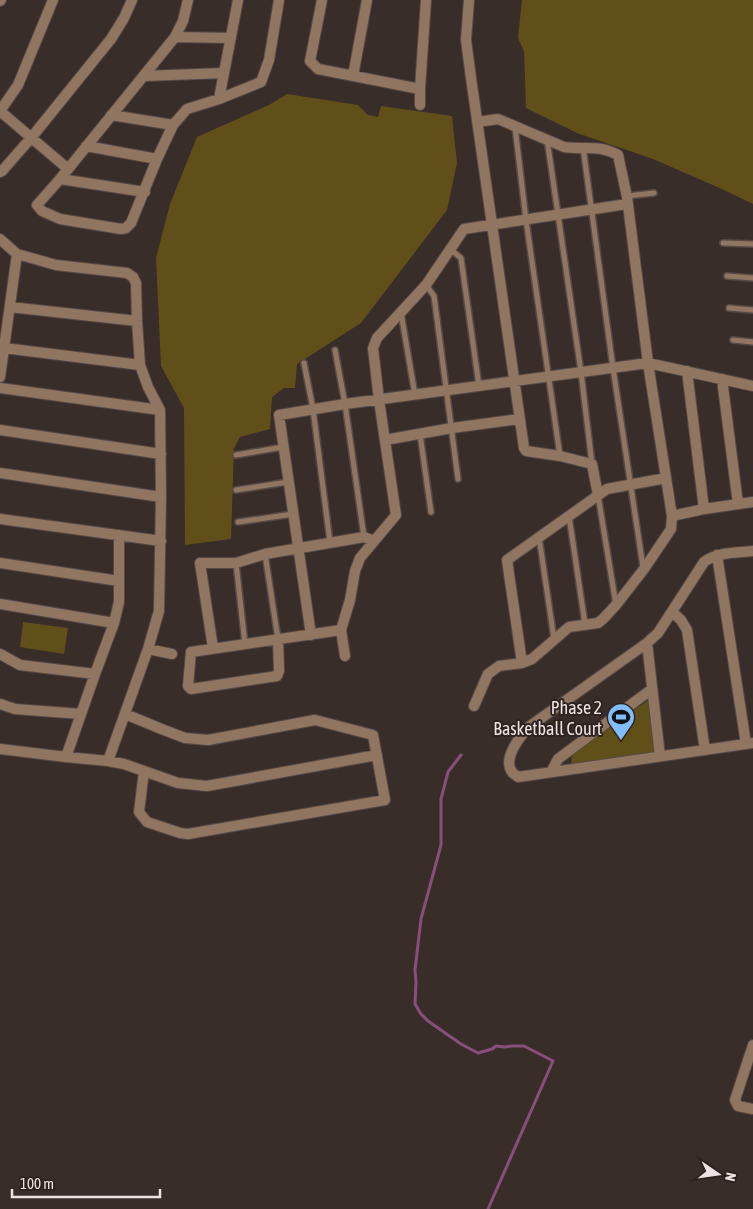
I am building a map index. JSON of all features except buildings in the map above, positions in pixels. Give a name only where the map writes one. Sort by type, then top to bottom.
[{"type":"street","points":[[53,0],[18,85],[0,111],[68,169]]},
{"type":"street","points":[[0,172],[31,138],[111,39],[132,0]]},
{"type":"street","points":[[188,0],[182,22],[174,37],[60,180],[37,205],[42,211],[60,219],[121,229],[126,228],[131,223],[173,124],[187,109],[219,99],[261,82],[269,60],[279,0]]},
{"type":"street","points":[[219,99],[238,0]]},
{"type":"street","points":[[322,0],[310,61],[318,69],[420,89]]},
{"type":"street","points":[[353,76],[367,0]]},
{"type":"street","points":[[420,105],[426,0]]},
{"type":"street","points":[[469,0],[466,40],[524,448],[526,451],[560,456],[592,464],[598,495]]},
{"type":"street","points":[[174,37],[231,38]]},
{"type":"street","points":[[144,76],[224,73]]},
{"type":"street","points":[[111,115],[173,124]]},
{"type":"street","points":[[474,706],[488,674],[499,666],[522,663],[532,658],[570,626],[598,623],[603,619],[644,569],[671,529],[672,516],[648,363],[627,200],[618,155],[599,148],[564,147],[498,119],[477,122]]},
{"type":"street","points":[[86,146],[157,160]]},
{"type":"street","points":[[60,180],[145,192]]},
{"type":"street","points":[[345,656],[341,630],[350,600],[355,571],[369,539],[396,515],[379,400],[374,348],[381,333],[426,285],[464,229],[590,210],[627,200]]},
{"type":"street","points":[[0,240],[17,254],[56,265],[127,273],[133,277],[136,283],[140,365],[148,387],[160,410],[161,542],[159,611],[148,649],[108,761]]},
{"type":"street","points":[[0,377],[17,254]]},
{"type":"street","points":[[10,307],[137,321]]},
{"type":"street","points":[[4,348],[140,365]]},
{"type":"street","points":[[311,635],[279,415],[345,404],[648,363],[753,386]]},
{"type":"street","points":[[687,371],[704,509]]},
{"type":"street","points":[[722,379],[738,504]]},
{"type":"street","points":[[0,388],[160,410]]},
{"type":"street","points":[[385,440],[452,428],[520,419]]},
{"type":"street","points":[[0,430],[160,454]]},
{"type":"street","points":[[0,473],[161,496]]},
{"type":"street","points":[[522,663],[506,560],[607,489],[666,478]]},
{"type":"street","points":[[672,516],[753,502]]},
{"type":"street","points":[[0,519],[161,542]]},
{"type":"street","points":[[66,757],[114,623],[119,602],[119,535]]},
{"type":"street","points":[[213,648],[200,563],[236,563],[265,554],[330,542],[369,539]]},
{"type":"street","points":[[717,555],[749,744],[518,777],[512,772],[509,764],[512,750],[520,736],[530,726],[658,633],[704,562],[717,555],[753,551]]},
{"type":"street","points":[[0,563],[119,582]]},
{"type":"street","points":[[0,604],[114,623]]},
{"type":"street","points":[[672,612],[681,620],[686,630],[705,750]]},
{"type":"street","points":[[278,639],[279,671],[277,676],[189,688],[191,652],[213,648],[341,630]]},
{"type":"street","points":[[646,642],[660,756]]},
{"type":"street","points":[[148,649],[172,654]]},
{"type":"street","points":[[0,654],[20,665],[95,674]]},
{"type":"street","points":[[551,772],[558,759],[652,688]]},
{"type":"street","points":[[0,704],[15,709],[81,714]]},
{"type":"street","points":[[125,714],[186,738],[208,740],[315,720],[373,734],[385,800],[188,834],[147,822],[139,812],[144,770]]},
{"type":"street","points":[[0,750],[108,761],[144,770],[178,783],[207,786],[376,755]]},
{"type":"street","points":[[753,1045],[735,1100],[738,1106],[753,1109]]},
{"type":"lane","points":[[515,126],[526,220],[560,456]]},
{"type":"lane","points":[[547,139],[581,372],[592,464]]},
{"type":"lane","points":[[583,147],[590,210],[644,569]]},
{"type":"lane","points":[[627,200],[654,194]]},
{"type":"lane","points":[[723,242],[753,244]]},
{"type":"lane","points":[[450,249],[461,258],[479,386]]},
{"type":"lane","points":[[727,276],[753,278]]},
{"type":"lane","points":[[426,285],[434,296],[458,479]]},
{"type":"lane","points":[[728,308],[753,310]]},
{"type":"lane","points":[[401,312],[416,395]]},
{"type":"lane","points":[[733,340],[753,342]]},
{"type":"lane","points":[[335,350],[369,539]]},
{"type":"lane","points":[[304,363],[313,409],[330,542]]},
{"type":"lane","points":[[420,433],[431,512]]},
{"type":"lane","points":[[236,455],[284,447]]},
{"type":"lane","points":[[236,490],[289,482]]},
{"type":"lane","points":[[598,495],[616,605]]},
{"type":"lane","points":[[238,522],[294,514]]},
{"type":"lane","points":[[569,516],[585,624]]},
{"type":"lane","points":[[539,536],[554,639]]},
{"type":"lane","points":[[265,554],[278,639]]},
{"type":"lane","points":[[236,563],[246,644]]},
{"type":"shaded area","points":[[522,0],[753,0],[753,204],[653,159],[577,133],[526,108],[524,51],[518,38]]},
{"type":"shaded area","points":[[287,94],[358,105],[368,115],[378,117],[381,106],[452,116],[457,163],[447,210],[361,323],[297,364],[295,388],[284,388],[272,397],[270,429],[240,437],[234,448],[231,539],[185,545],[184,408],[161,366],[156,258],[170,204],[197,137],[269,105]]},
{"type":"shaded area","points":[[23,622],[68,628],[64,654],[20,647]]},
{"type":"shaded area","points":[[649,700],[656,752],[571,766],[572,755],[603,730]]},
{"type":"waterway","points":[[459,758],[461,755],[448,772],[441,799],[441,845],[421,919],[415,970],[415,1004],[428,1021],[461,1044],[478,1053],[496,1046],[524,1046],[553,1061],[488,1209]]},
{"type":"place","name":"Phase 2 Basketball Court","points":[[621,741]]}]
